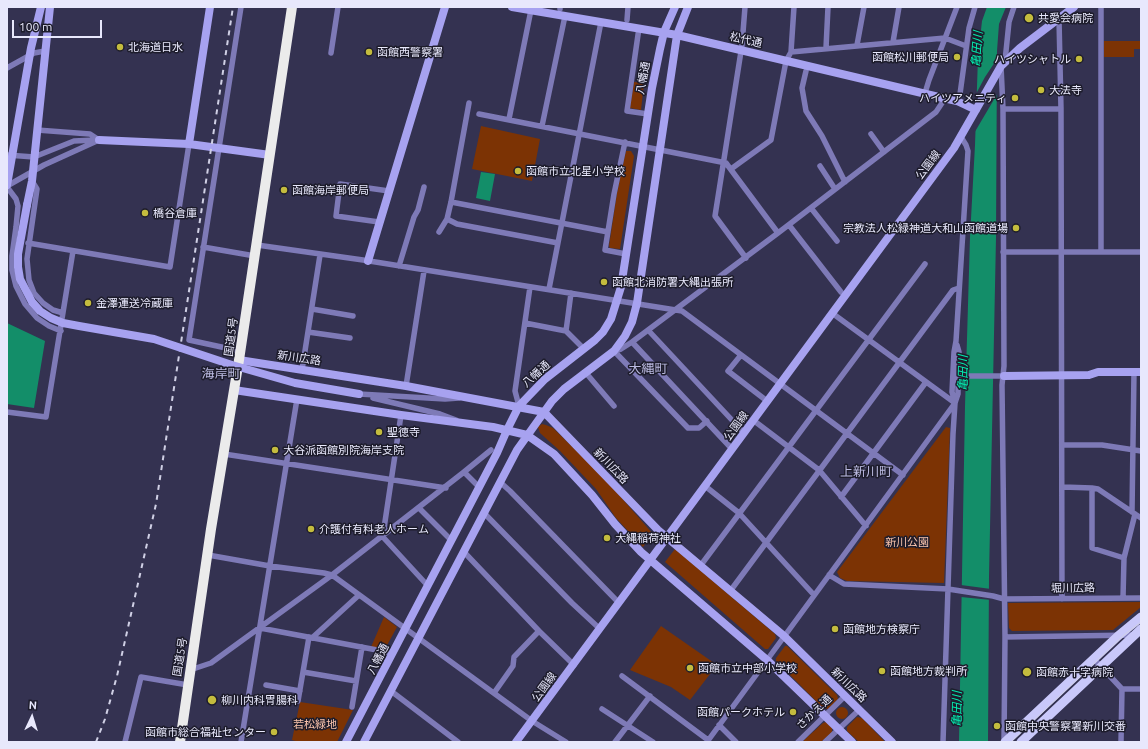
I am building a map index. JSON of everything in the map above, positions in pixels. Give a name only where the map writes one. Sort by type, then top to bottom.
[{"type":"highway","name":"国道5号","points":[[180,742],[292,7]]},
{"type":"main road","points":[[1004,742],[1118,636],[1141,617]]},
{"type":"main road","points":[[1021,742],[1139,633]]},
{"type":"street","points":[[41,7],[31,48],[7,186],[16,199],[18,206],[12,256],[12,270],[16,286],[25,304],[37,318],[60,331]]},
{"type":"street","points":[[50,7],[32,182],[18,254],[20,279],[32,302],[40,311],[63,323],[154,340],[295,383],[359,394],[440,414],[464,423]]},
{"type":"street","points":[[28,243],[170,267],[210,7]]},
{"type":"street","points":[[240,356],[189,340],[241,7]]},
{"type":"street","points":[[331,53],[338,7]]},
{"type":"street","points":[[368,261],[444,7]]},
{"type":"street","name":"松代通","points":[[512,7],[531,10],[562,11],[601,22],[664,32],[925,93],[957,101],[974,108]]},
{"type":"street","points":[[627,20],[628,7]]},
{"type":"street","name":"八幡通","points":[[346,742],[497,453],[519,406],[544,379],[584,349],[603,332],[611,319],[621,287],[648,114],[664,32],[675,7]]},
{"type":"street","points":[[364,742],[517,450],[552,401],[564,389],[614,351],[625,336],[632,322],[637,303],[677,35],[688,7]]},
{"type":"street","points":[[745,7],[742,45],[715,216],[746,258]]},
{"type":"street","points":[[730,169],[771,140],[786,61],[791,52],[794,7]]},
{"type":"street","points":[[826,48],[828,7]]},
{"type":"street","points":[[858,45],[864,7]]},
{"type":"street","points":[[893,42],[899,7]]},
{"type":"street","points":[[925,93],[957,7]]},
{"type":"street","points":[[957,101],[960,94],[969,28],[975,7]]},
{"type":"street","points":[[1004,742],[1005,637],[1002,385],[1004,376],[1003,110],[1001,66],[1009,22],[1014,7]]},
{"type":"street","points":[[1001,66],[1074,7]]},
{"type":"street","points":[[1101,7],[1101,252]]},
{"type":"street","points":[[509,119],[531,10]]},
{"type":"street","points":[[542,126],[562,11]]},
{"type":"street","points":[[1059,19],[1061,109],[1060,252],[1062,375],[1062,599]]},
{"type":"street","points":[[549,289],[601,22]]},
{"type":"street","points":[[638,28],[627,111],[648,114]]},
{"type":"street","points":[[791,52],[945,38],[966,46]]},
{"type":"street","points":[[7,68],[34,54],[45,51]]},
{"type":"street","name":"公園線","points":[[516,742],[668,538],[753,420],[954,148],[970,121],[974,108],[1001,66]]},
{"type":"street","points":[[806,71],[802,88],[806,111],[822,136],[845,182]]},
{"type":"street","points":[[614,351],[621,349],[632,342],[677,310],[778,234],[936,112],[942,104],[943,98]]},
{"type":"street","points":[[439,232],[447,219],[451,202],[469,103]]},
{"type":"street","points":[[1003,110],[1061,109]]},
{"type":"street","points":[[480,114],[726,163],[778,234]]},
{"type":"street","points":[[37,130],[90,134],[99,140]]},
{"type":"street","points":[[871,134],[884,152]]},
{"type":"street","points":[[955,403],[952,392],[954,352],[956,341],[968,151],[961,137]]},
{"type":"street","points":[[7,186],[44,165],[99,140]]},
{"type":"street","points":[[7,155],[34,157],[74,141],[99,140],[189,144],[270,155]]},
{"type":"street","points":[[625,142],[614,194],[605,250],[626,254]]},
{"type":"street","points":[[820,166],[835,189]]},
{"type":"street","points":[[32,182],[37,189],[26,259],[29,280],[34,293],[42,303],[53,310],[63,313]]},
{"type":"street","points":[[380,222],[336,216],[340,184],[389,191]]},
{"type":"street","points":[[399,266],[414,217],[418,210],[424,187]]},
{"type":"street","points":[[451,202],[608,232]]},
{"type":"street","points":[[810,208],[837,242]]},
{"type":"street","points":[[447,219],[457,224],[558,243]]},
{"type":"street","points":[[789,224],[841,292]]},
{"type":"street","points":[[203,247],[320,255],[368,261],[682,311],[903,475]]},
{"type":"street","points":[[7,412],[46,417],[73,251]]},
{"type":"street","points":[[1003,252],[1141,252]]},
{"type":"street","points":[[302,370],[320,255]]},
{"type":"street","points":[[701,565],[925,264]]},
{"type":"street","points":[[406,386],[424,271]]},
{"type":"street","points":[[519,406],[515,391],[530,287]]},
{"type":"street","points":[[731,590],[953,290],[959,288]]},
{"type":"street","points":[[566,331],[571,293]]},
{"type":"street","points":[[312,310],[353,316]]},
{"type":"street","points":[[832,313],[955,403]]},
{"type":"street","points":[[524,323],[566,331],[584,349]]},
{"type":"street","points":[[648,330],[744,433]]},
{"type":"street","points":[[308,332],[350,338]]},
{"type":"street","points":[[943,742],[955,403],[961,376],[959,352],[956,341]]},
{"type":"street","points":[[632,342],[732,449]]},
{"type":"street","points":[[614,351],[688,428],[700,428],[707,421]]},
{"type":"street","points":[[741,355],[728,371],[767,401]]},
{"type":"street","name":"新川広路","points":[[240,356],[302,370],[406,386],[519,406],[544,412],[658,530],[784,636],[892,742]]},
{"type":"street","points":[[961,376],[1089,375],[1098,372],[1137,372],[1133,450],[1134,513],[1124,558],[1123,598]]},
{"type":"street","points":[[586,373],[614,406]]},
{"type":"street","points":[[841,497],[926,382]]},
{"type":"street","points":[[234,390],[464,423],[527,435],[554,454],[641,552],[767,660],[852,742]]},
{"type":"street","points":[[359,394],[445,399],[468,397]]},
{"type":"street","points":[[241,742],[297,399]]},
{"type":"street","points":[[622,676],[708,741],[955,403]]},
{"type":"street","points":[[383,536],[402,415]]},
{"type":"street","points":[[753,420],[819,470],[866,526]]},
{"type":"street","points":[[1062,445],[1102,444],[1141,451]]},
{"type":"street","points":[[190,670],[211,663],[260,628],[446,488],[491,450]]},
{"type":"street","points":[[224,454],[446,488]]},
{"type":"street","points":[[464,472],[479,487]]},
{"type":"street","points":[[500,482],[619,603]]},
{"type":"street","points":[[705,486],[739,513],[814,595]]},
{"type":"street","points":[[1062,487],[1098,489],[1141,518]]},
{"type":"street","points":[[1092,488],[1092,548],[1124,558]]},
{"type":"street","points":[[419,508],[451,540]]},
{"type":"street","points":[[484,513],[572,603],[600,629]]},
{"type":"street","points":[[383,536],[428,586]]},
{"type":"street","points":[[464,552],[539,631],[574,665]]},
{"type":"street","points":[[208,555],[332,575],[532,721],[566,742]]},
{"type":"street","name":"堀川広路","points":[[829,575],[844,584],[948,589],[1004,599],[1141,598]]},
{"type":"street","points":[[298,701],[311,637],[359,595]]},
{"type":"street","points":[[260,628],[393,653]]},
{"type":"street","points":[[494,693],[513,666],[514,657],[539,631]]},
{"type":"street","points":[[1005,637],[1118,636],[1139,633]]},
{"type":"street","points":[[352,707],[362,647]]},
{"type":"street","points":[[1094,659],[1122,689],[1121,742]]},
{"type":"street","points":[[303,672],[356,681]]},
{"type":"street","points":[[125,742],[141,677],[188,685]]},
{"type":"street","points":[[266,685],[300,691]]},
{"type":"street","points":[[1122,689],[1141,689]]},
{"type":"street","points":[[390,691],[458,742]]},
{"type":"street","points":[[615,742],[650,696]]},
{"type":"street","name":"さかえ通","points":[[798,742],[845,696]]},
{"type":"street","points":[[602,709],[653,742]]},
{"type":"street","points":[[825,742],[859,710]]},
{"type":"street","points":[[719,725],[736,742]]},
{"type":"green space","points":[[1104,41],[1141,41],[1141,49],[1134,49],[1134,57],[1104,57]]},
{"type":"green space","points":[[634,82],[644,83],[641,110],[630,108]]},
{"type":"green space","points":[[481,126],[540,139],[532,181],[472,169]]},
{"type":"green space","points":[[626,151],[631,151],[634,156],[620,249],[610,248],[609,246],[617,193]]},
{"type":"green space","points":[[542,424],[553,428],[606,480],[653,534],[643,547],[616,518],[596,489],[560,451],[540,433],[538,427]]},
{"type":"green space","name":"新川公園","points":[[946,427],[950,428],[944,583],[847,581],[840,578],[837,572]]},
{"type":"green space","points":[[675,549],[775,634],[776,638],[768,649],[765,649],[665,562]]},
{"type":"green space","points":[[1141,602],[1141,607],[1113,630],[1012,631],[1009,628],[1008,603]]},
{"type":"green space","points":[[384,617],[397,627],[385,649],[371,647]]},
{"type":"green space","points":[[661,626],[717,665],[690,700],[671,687],[630,670]]},
{"type":"green space","points":[[785,646],[787,646],[837,695],[838,699],[828,709],[823,708],[776,661],[776,658]]},
{"type":"green space","name":"若松緑地","points":[[300,702],[353,710],[337,742],[299,742],[292,740]]},
{"type":"green space","points":[[842,707],[846,709],[848,713],[846,717],[842,719],[838,717],[836,713],[838,709]]},
{"type":"green space","points":[[857,717],[862,718],[885,742],[859,742],[847,731],[847,727]]},
{"type":"green space","points":[[826,722],[832,728],[832,732],[821,742],[802,742],[823,723]]},
{"type":"shaded area","points":[[987,7],[1006,7],[999,24],[997,51],[996,238],[989,577],[988,742],[959,742],[965,406],[970,237],[978,57],[982,21]]},
{"type":"shaded area","points":[[481,172],[495,174],[490,201],[476,198]]},
{"type":"shaded area","points":[[7,323],[45,341],[34,408],[7,404]]},
{"type":"pier","points":[[999,56],[999,91],[973,135],[975,93]]},
{"type":"pier","points":[[961,585],[991,589],[991,600],[961,597]]},
{"type":"tram line","points":[[1011,742],[1124,635],[1141,622]]},
{"type":"railway","points":[[96,742],[105,719],[117,676],[156,504],[233,7]]},
{"type":"place","name":"共愛会病院","points":[[1029,18]]},
{"type":"place","name":"北海道日水","points":[[120,47]]},
{"type":"place","name":"函館西警察署","points":[[369,52]]},
{"type":"place","name":"函館松川郵便局","points":[[957,57]]},
{"type":"place","name":"ハイツシャトル","points":[[1079,59]]},
{"type":"place","name":"大法寺","points":[[1041,90]]},
{"type":"place","name":"ハイツアメニティ","points":[[1015,98]]},
{"type":"place","name":"函館市立北星小学校","points":[[518,171]]},
{"type":"place","name":"函館海岸郵便局","points":[[284,190]]},
{"type":"place","name":"橋谷倉庫","points":[[145,213]]},
{"type":"place","name":"宗教法人松緑神道大和山函館道場","points":[[1016,228]]},
{"type":"place","name":"函館北消防署大縄出張所","points":[[604,282]]},
{"type":"place","name":"金澤運送冷蔵庫","points":[[88,303]]},
{"type":"place","name":"聖徳寺","points":[[379,432]]},
{"type":"place","name":"大谷派函館別院海岸支院","points":[[275,450]]},
{"type":"place","name":"介護付有料老人ホーム","points":[[311,529]]},
{"type":"place","name":"大縄稲荷神社","points":[[607,538]]},
{"type":"place","name":"函館地方検察庁","points":[[835,629]]},
{"type":"place","name":"函館市立中部小学校","points":[[690,668]]},
{"type":"place","name":"函館地方裁判所","points":[[882,671]]},
{"type":"place","name":"函館赤十字病院","points":[[1027,672]]},
{"type":"place","name":"柳川内科胃腸科","points":[[212,700]]},
{"type":"place","name":"函館パークホテル","points":[[793,712]]},
{"type":"place","name":"函館中央警察署新川交番","points":[[997,726]]},
{"type":"place","name":"函館市総合福祉センター","points":[[274,732]]},
{"type":"district","name":"大縄町","points":[[648,369]]},
{"type":"district","name":"海岸町","points":[[221,374]]},
{"type":"district","name":"上新川町","points":[[866,472]]},
{"type":"water label","name":"亀田川","points":[[977,49]]},
{"type":"water label","name":"亀田川","points":[[963,373]]},
{"type":"water label","name":"亀田川","points":[[957,709]]}]
